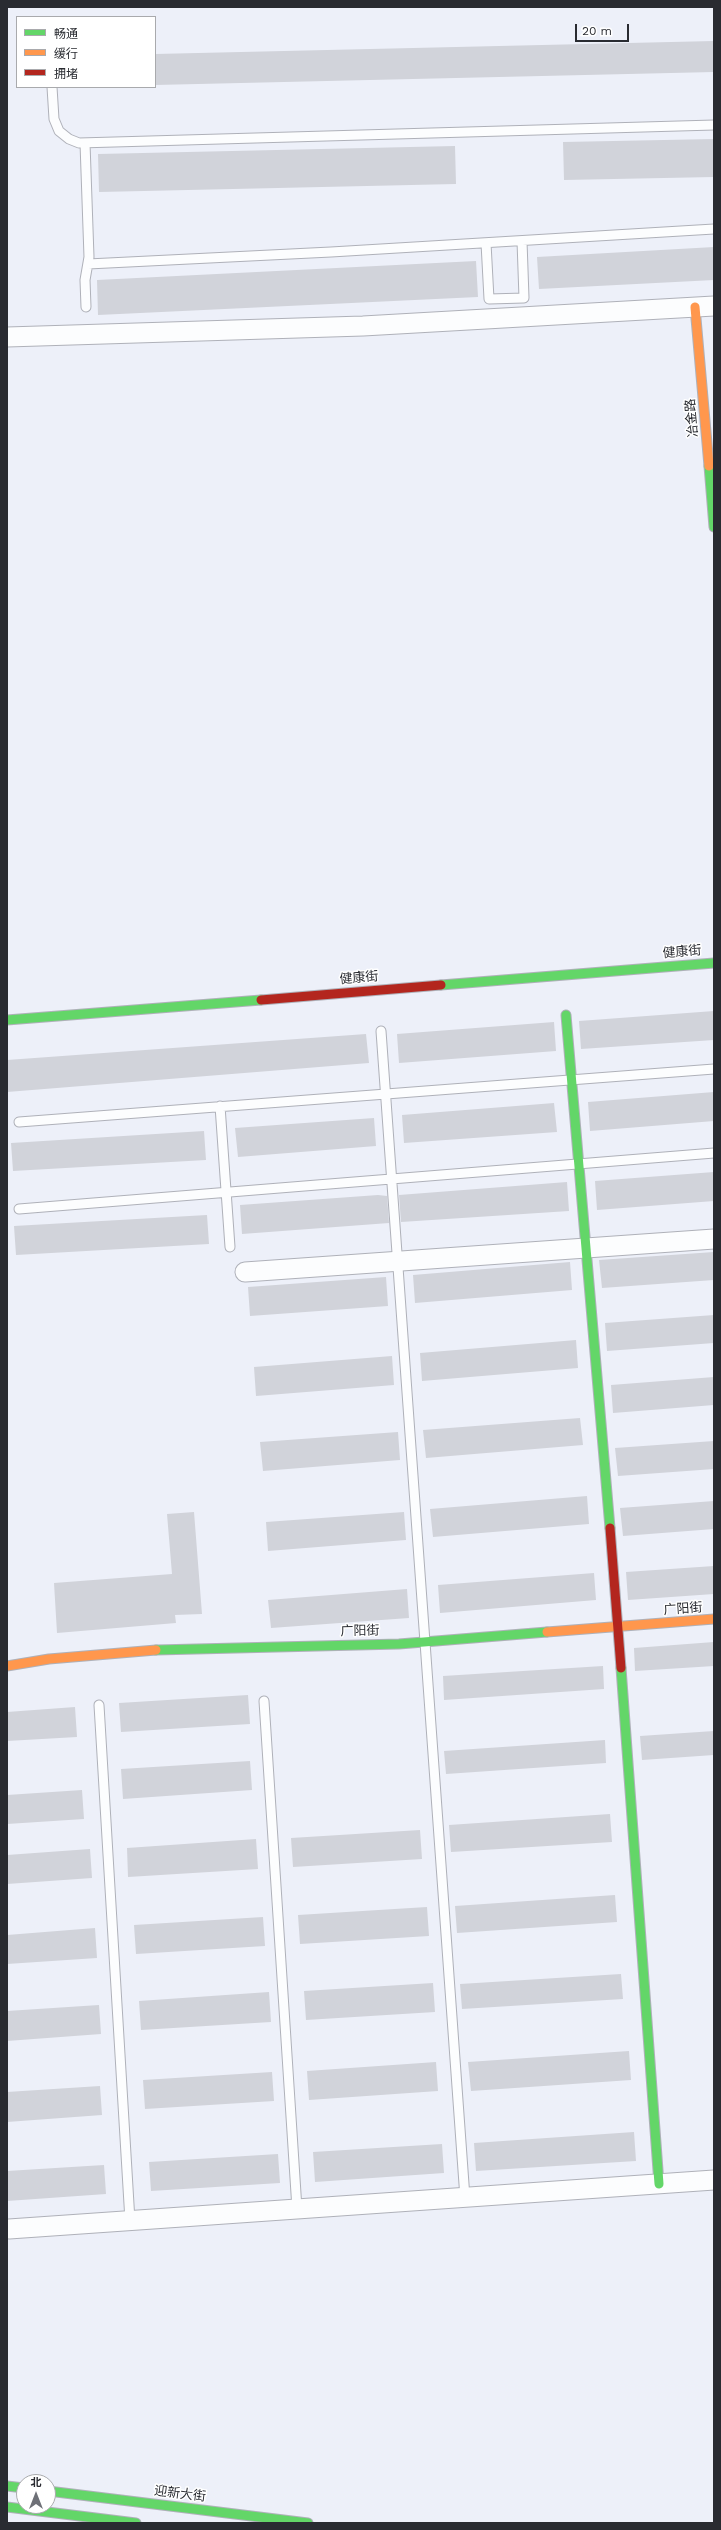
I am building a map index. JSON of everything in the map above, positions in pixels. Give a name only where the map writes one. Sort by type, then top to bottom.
[{"type":"street","points":[[7,337],[363,326],[714,306]]},
{"type":"street","name":"冶金路","points":[[695,307],[714,527]]},
{"type":"street","name":"健康街","points":[[7,1020],[714,963]]},
{"type":"street","points":[[566,1015],[618,1627],[659,2184]]},
{"type":"street","points":[[245,1272],[714,1239]]},
{"type":"street","name":"广阳街","points":[[7,1666],[50,1659],[158,1650],[426,1642],[714,1619]]},
{"type":"street","points":[[10,2229],[714,2180]]},
{"type":"street","name":"迎新大街","points":[[56,2492],[308,2523]]},
{"type":"street","points":[[7,2507],[136,2523]]},
{"type":"lane","points":[[52,88],[54,119],[59,131],[69,139],[85,143],[714,125]]},
{"type":"lane","points":[[85,143],[88,264],[85,280],[86,307]]},
{"type":"lane","points":[[88,264],[522,241],[714,229]]},
{"type":"lane","points":[[486,243],[489,299],[524,298],[522,241]]},
{"type":"lane","points":[[507,298],[507,318]]},
{"type":"lane","points":[[381,1031],[465,2198]]},
{"type":"lane","points":[[19,1122],[714,1069]]},
{"type":"lane","points":[[220,1106],[230,1246]]},
{"type":"lane","points":[[19,1209],[714,1153]]},
{"type":"lane","points":[[264,1701],[297,2209]]},
{"type":"lane","points":[[99,1705],[130,2221]]},
{"type":"building","points":[[714,41],[714,72],[156,85],[156,54]]},
{"type":"building","points":[[714,139],[714,177],[564,180],[563,142]]},
{"type":"building","points":[[455,146],[456,184],[99,192],[98,154]]},
{"type":"building","points":[[714,247],[714,280],[539,289],[537,257]]},
{"type":"building","points":[[476,261],[478,297],[98,315],[97,280]]},
{"type":"building","points":[[714,1011],[714,1040],[581,1049],[579,1021]]},
{"type":"building","points":[[554,1022],[556,1051],[399,1063],[397,1034]]},
{"type":"building","points":[[366,1034],[369,1063],[7,1092],[7,1060]]},
{"type":"building","points":[[714,1092],[714,1121],[590,1131],[588,1102]]},
{"type":"building","points":[[554,1103],[557,1132],[404,1143],[402,1115]]},
{"type":"building","points":[[374,1118],[376,1146],[238,1157],[235,1128]]},
{"type":"building","points":[[204,1131],[206,1160],[13,1171],[11,1143]]},
{"type":"building","points":[[714,1172],[714,1201],[597,1210],[595,1181]]},
{"type":"building","points":[[567,1182],[569,1211],[401,1222],[399,1195]]},
{"type":"building","points":[[378,1195],[387,1196],[389,1223],[242,1234],[240,1205]]},
{"type":"building","points":[[207,1215],[209,1244],[16,1255],[14,1226]]},
{"type":"building","points":[[714,1252],[714,1280],[602,1288],[599,1260]]},
{"type":"building","points":[[570,1262],[572,1290],[415,1303],[413,1275]]},
{"type":"building","points":[[386,1277],[388,1306],[250,1316],[248,1287]]},
{"type":"building","points":[[714,1315],[714,1343],[607,1351],[605,1323]]},
{"type":"building","points":[[576,1340],[578,1368],[422,1381],[420,1353]]},
{"type":"building","points":[[392,1356],[394,1385],[256,1396],[254,1367]]},
{"type":"building","points":[[714,1377],[714,1405],[613,1413],[611,1385]]},
{"type":"building","points":[[580,1418],[583,1445],[426,1458],[423,1430]]},
{"type":"building","points":[[398,1432],[400,1460],[263,1471],[260,1442]]},
{"type":"building","points":[[714,1441],[714,1469],[618,1476],[615,1448]]},
{"type":"building","points":[[587,1496],[589,1524],[433,1537],[430,1509]]},
{"type":"building","points":[[714,1501],[714,1529],[623,1536],[620,1508]]},
{"type":"building","points":[[194,1512],[202,1614],[175,1615],[176,1623],[57,1633],[54,1583],[172,1574],[167,1514]]},
{"type":"building","points":[[404,1512],[406,1540],[268,1551],[266,1522]]},
{"type":"building","points":[[714,1566],[714,1594],[628,1600],[626,1572]]},
{"type":"building","points":[[594,1573],[596,1600],[440,1613],[438,1585]]},
{"type":"building","points":[[407,1589],[409,1618],[271,1628],[268,1600]]},
{"type":"building","points":[[714,1642],[714,1666],[635,1671],[634,1648]]},
{"type":"building","points":[[603,1666],[604,1689],[444,1700],[443,1676]]},
{"type":"building","points":[[248,1695],[250,1724],[121,1732],[119,1703]]},
{"type":"building","points":[[75,1707],[77,1737],[7,1741],[7,1712]]},
{"type":"building","points":[[714,1731],[714,1755],[642,1760],[640,1736]]},
{"type":"building","points":[[605,1740],[606,1763],[446,1774],[444,1751]]},
{"type":"building","points":[[250,1761],[252,1790],[123,1799],[121,1769]]},
{"type":"building","points":[[82,1790],[84,1819],[7,1824],[7,1795]]},
{"type":"building","points":[[610,1814],[612,1842],[451,1852],[449,1825]]},
{"type":"building","points":[[420,1830],[422,1859],[293,1867],[291,1838]]},
{"type":"building","points":[[256,1839],[258,1869],[128,1877],[127,1848]]},
{"type":"building","points":[[90,1849],[92,1878],[7,1884],[7,1855]]},
{"type":"building","points":[[615,1895],[617,1922],[457,1933],[455,1906]]},
{"type":"building","points":[[427,1907],[429,1936],[300,1944],[298,1915]]},
{"type":"building","points":[[263,1917],[265,1946],[136,1954],[134,1925]]},
{"type":"building","points":[[95,1928],[97,1958],[7,1964],[7,1935]]},
{"type":"building","points":[[621,1974],[623,1999],[462,2009],[460,1984]]},
{"type":"building","points":[[433,1983],[435,2012],[306,2020],[304,1991]]},
{"type":"building","points":[[269,1992],[271,2022],[141,2030],[139,2001]]},
{"type":"building","points":[[99,2005],[101,2034],[7,2041],[7,2011]]},
{"type":"building","points":[[629,2051],[631,2080],[471,2091],[468,2062]]},
{"type":"building","points":[[436,2062],[438,2091],[309,2100],[307,2071]]},
{"type":"building","points":[[272,2072],[274,2101],[145,2109],[143,2080]]},
{"type":"building","points":[[100,2086],[102,2115],[7,2122],[7,2092]]},
{"type":"building","points":[[634,2132],[636,2161],[476,2171],[474,2143]]},
{"type":"building","points":[[442,2144],[444,2173],[315,2182],[313,2152]]},
{"type":"building","points":[[278,2154],[280,2183],[151,2191],[149,2162]]},
{"type":"building","points":[[104,2165],[106,2194],[7,2201],[7,2171]]},
{"type":"traffic: fast","points":[[709,466],[714,527]]},
{"type":"traffic: fast","points":[[441,985],[714,963]]},
{"type":"traffic: fast","points":[[7,1020],[261,1000]]},
{"type":"traffic: fast","points":[[566,1015],[610,1528]]},
{"type":"traffic: fast","points":[[156,1650],[399,1644],[547,1632]]},
{"type":"traffic: fast","points":[[621,1668],[659,2184]]},
{"type":"traffic: fast","points":[[7,2486],[16,2487]]},
{"type":"traffic: fast","points":[[56,2492],[308,2523]]},
{"type":"traffic: fast","points":[[7,2507],[136,2523]]},
{"type":"traffic: slow","points":[[695,307],[709,466]]},
{"type":"traffic: slow","points":[[547,1632],[714,1619]]},
{"type":"traffic: slow","points":[[7,1666],[49,1659],[156,1650]]},
{"type":"traffic: jam","points":[[261,1000],[441,985]]},
{"type":"traffic: jam","points":[[610,1528],[621,1668]]}]
